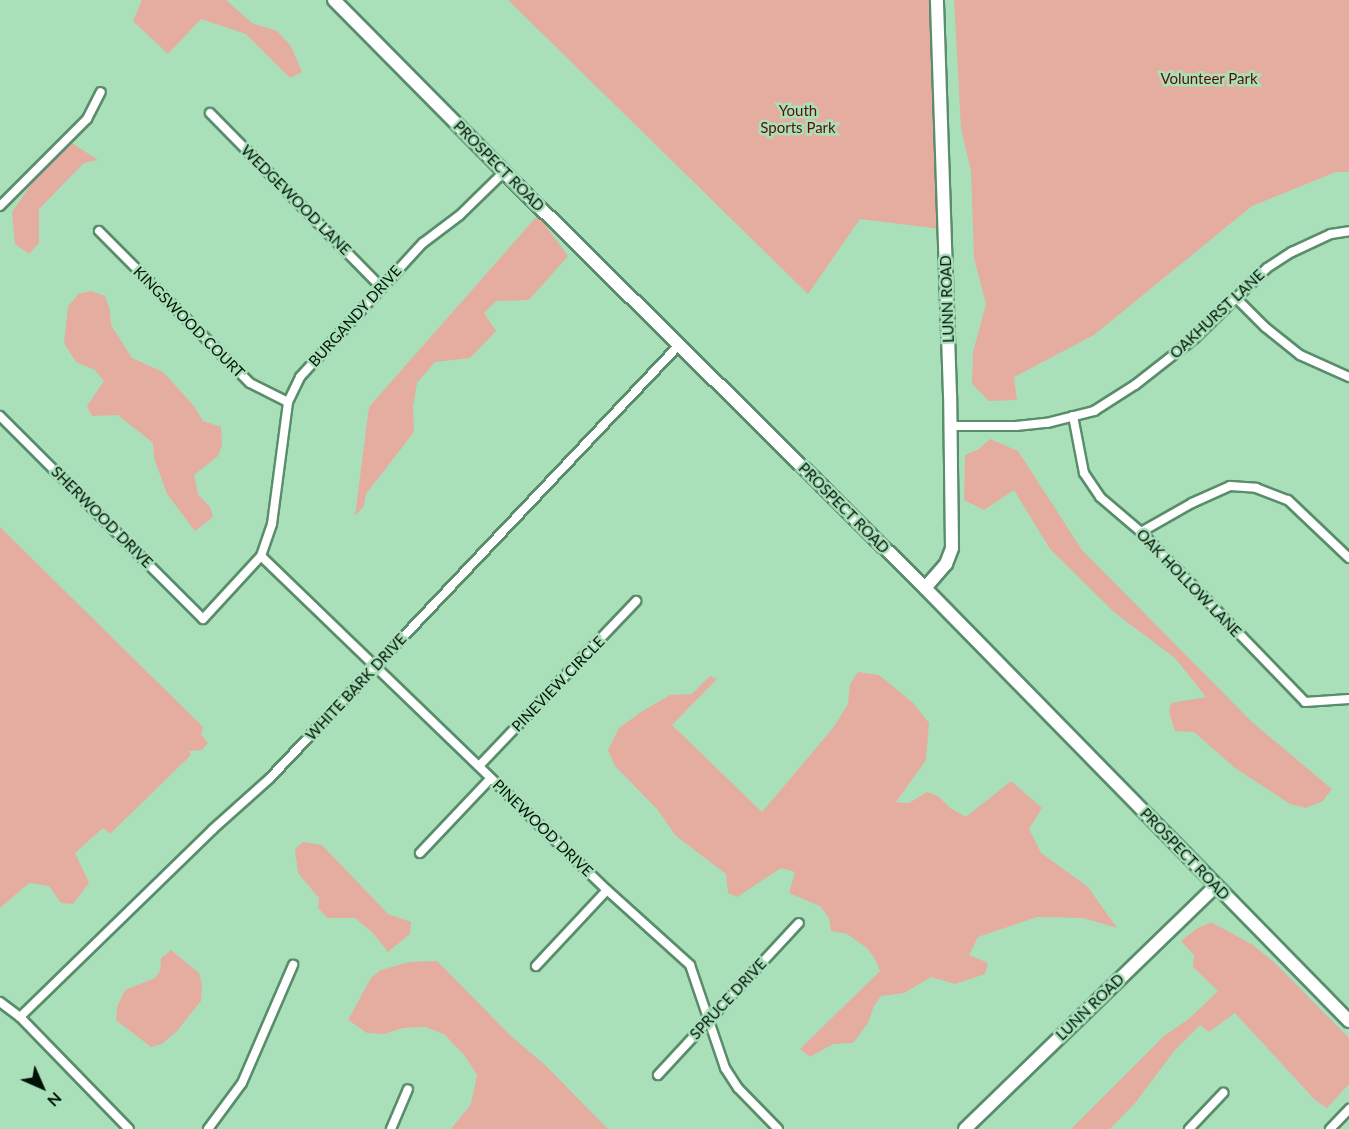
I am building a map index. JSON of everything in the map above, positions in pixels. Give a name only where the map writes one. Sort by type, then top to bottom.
[{"type":"street","name":"PROSPECT ROAD","points":[[334,0],[504,172],[925,588],[1349,1021]]},
{"type":"street","name":"LUNN ROAD","points":[[925,588],[946,564],[952,548],[937,0]]},
{"type":"street","points":[[0,206],[87,119],[101,92]]},
{"type":"street","name":"WEDGEWOOD LANE","points":[[210,113],[381,287]]},
{"type":"street","name":"BURGANDY DRIVE","points":[[203,619],[261,556],[272,524],[288,402],[300,377],[423,243],[460,215],[504,172]]},
{"type":"street","name":"KINGSWOOD COURT","points":[[99,231],[250,383],[288,402]]},
{"type":"street","name":"OAKHURST LANE","points":[[950,426],[1016,426],[1094,411],[1135,385],[1195,339],[1267,268],[1292,252],[1331,234],[1349,231]]},
{"type":"street","points":[[1236,297],[1265,327],[1300,355],[1349,377]]},
{"type":"street","name":"WHITE BARK DRIVE","points":[[20,1017],[213,829],[270,778],[680,345]]},
{"type":"street","name":"SHERWOOD DRIVE","points":[[0,416],[203,619]]},
{"type":"street","name":"OAK HOLLOW LANE","points":[[1073,416],[1084,473],[1100,497],[1142,532],[1305,702],[1349,699]]},
{"type":"street","points":[[1142,532],[1192,503],[1230,486],[1256,488],[1288,500],[1349,558]]},
{"type":"street","name":"PINEWOOD DRIVE","points":[[261,556],[608,890],[690,965],[725,1068],[738,1088],[778,1129]]},
{"type":"street","name":"PINEVIEW CIRCLE","points":[[479,766],[636,601]]},
{"type":"street","points":[[420,853],[491,778]]},
{"type":"street","name":"LUNN ROAD","points":[[965,1129],[1216,886]]},
{"type":"street","points":[[536,966],[608,890]]},
{"type":"street","name":"SPRUCE DRIVE","points":[[658,1075],[799,924]]},
{"type":"street","points":[[208,1129],[242,1083],[293,965]]},
{"type":"street","points":[[0,1002],[20,1017],[129,1129]]},
{"type":"street","points":[[391,1129],[408,1089]]},
{"type":"street","points":[[1189,1129],[1223,1093]]},
{"type":"street","points":[[1330,1129],[1349,1108]]},
{"type":"green space","points":[[142,0],[226,0],[252,23],[277,31],[291,46],[302,72],[290,78],[246,34],[201,19],[168,54],[133,21]]},
{"type":"green space","name":"Youth Sports Park","points":[[508,0],[934,0],[941,229],[860,219],[808,294]]},
{"type":"green space","name":"Volunteer Park","points":[[954,0],[1349,0],[1349,172],[1336,172],[1252,206],[1094,335],[1014,377],[1017,400],[989,401],[972,384],[973,352],[986,304],[974,258],[971,171],[961,129]]},
{"type":"green space","points":[[72,143],[98,160],[84,163],[39,209],[39,243],[29,254],[15,244],[12,212],[34,180]]},
{"type":"green space","points":[[538,215],[568,256],[529,300],[496,301],[484,313],[496,331],[470,358],[435,362],[417,383],[413,407],[414,432],[366,494],[364,506],[355,516],[369,407]]},
{"type":"green space","points":[[91,291],[105,296],[110,310],[111,325],[132,358],[163,372],[194,406],[203,421],[221,427],[222,445],[218,456],[194,475],[198,494],[210,507],[213,517],[195,531],[167,494],[154,458],[153,443],[118,415],[92,416],[87,406],[104,381],[95,370],[76,362],[64,343],[68,307],[78,294]]},
{"type":"green space","points":[[990,439],[1018,451],[1082,550],[1252,722],[1332,789],[1323,801],[1306,808],[1290,804],[1235,768],[1194,732],[1175,731],[1169,712],[1171,703],[1206,697],[1175,658],[1115,613],[1050,549],[1014,490],[984,510],[964,500],[965,455],[979,449]]},
{"type":"green space","points":[[0,527],[203,727],[201,734],[208,743],[202,750],[189,751],[191,755],[110,834],[103,828],[75,853],[89,883],[73,904],[61,903],[49,886],[29,883],[0,908]]},
{"type":"green space","points":[[858,672],[879,675],[913,703],[929,723],[926,760],[896,802],[909,803],[927,792],[938,796],[950,808],[966,817],[1011,781],[1042,808],[1029,829],[1041,853],[1088,887],[1117,928],[1083,918],[1037,917],[978,937],[969,955],[988,963],[985,974],[955,984],[931,977],[904,993],[881,996],[874,1006],[868,1023],[853,1043],[833,1044],[810,1057],[800,1049],[880,971],[875,959],[867,948],[847,934],[831,931],[829,918],[820,906],[789,893],[795,872],[781,868],[737,897],[728,893],[726,874],[676,836],[657,809],[615,766],[608,750],[619,728],[641,712],[670,695],[692,694],[710,676],[717,679],[672,725],[762,812],[833,728],[848,704],[850,684]]},
{"type":"green space","points":[[303,842],[322,845],[388,914],[411,922],[410,934],[388,952],[373,933],[355,918],[328,918],[318,908],[319,898],[298,873],[295,849]]},
{"type":"green space","points":[[1211,922],[1253,945],[1274,962],[1349,1038],[1349,1084],[1327,1108],[1315,1100],[1235,1013],[1209,1032],[1200,1025],[1175,1050],[1135,1103],[1110,1129],[1071,1129],[1164,1036],[1190,1018],[1218,991],[1193,967],[1194,955],[1181,941],[1196,929]]},
{"type":"green space","points":[[171,950],[199,973],[202,985],[201,1001],[177,1031],[162,1044],[151,1047],[116,1020],[117,1007],[125,990],[155,978],[160,971],[161,958]]},
{"type":"green space","points":[[437,961],[608,1129],[451,1129],[471,1104],[477,1075],[465,1056],[444,1034],[425,1027],[403,1028],[384,1034],[367,1033],[348,1020],[371,978],[381,970],[409,962]]}]
